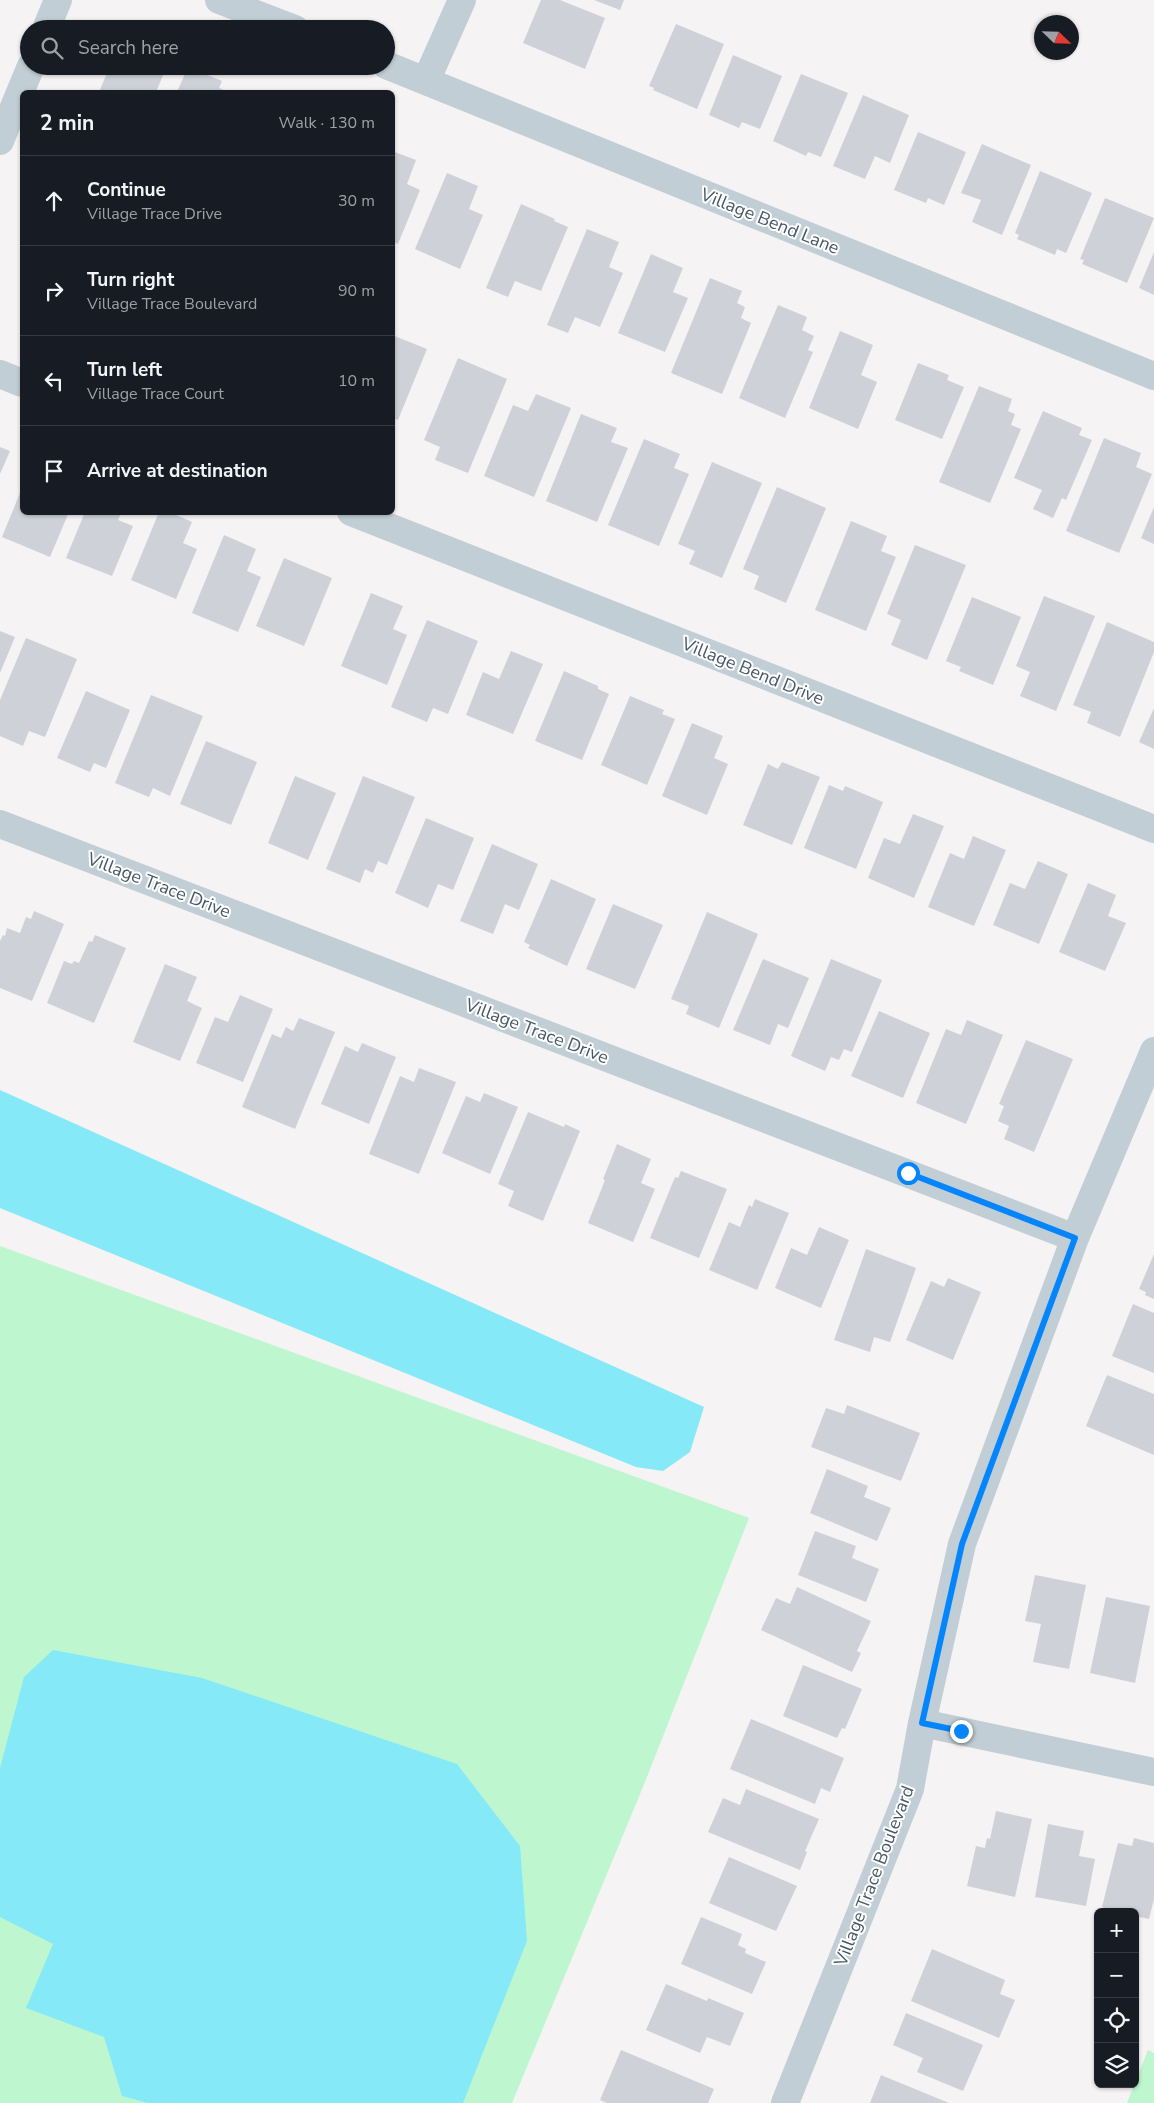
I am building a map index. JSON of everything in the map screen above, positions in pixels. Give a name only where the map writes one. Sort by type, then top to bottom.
[{"type":"street","points":[[50,20],[58,0]]},
{"type":"street","points":[[219,0],[271,20]]},
{"type":"street","points":[[426,81],[462,0]]},
{"type":"street","name":"Village Bend Lane","points":[[395,69],[1154,376]]},
{"type":"street","points":[[21,90],[27,75]]},
{"type":"street","points":[[0,142],[20,93]]},
{"type":"street","points":[[0,374],[20,382]]},
{"type":"street","name":"Village Bend Drive","points":[[359,515],[1154,829]]},
{"type":"street","name":"Village Trace Drive","points":[[0,824],[1075,1238]]},
{"type":"street","name":"Village Trace Boulevard","points":[[785,2103],[910,1789],[922,1723],[962,1544],[1075,1238],[1154,1051]]},
{"type":"street","points":[[922,1723],[1154,1772]]},
{"type":"green space","points":[[0,1246],[749,1518],[645,1782],[512,2103],[0,2103]]},
{"type":"green space","points":[[1148,2050],[1154,2053],[1154,2103],[1127,2103],[1133,2088],[1139,2088],[1139,2073]]},
{"type":"water","points":[[0,1090],[704,1407],[690,1452],[663,1471],[636,1467],[0,1208]]},
{"type":"water","points":[[53,1650],[202,1678],[457,1764],[520,1846],[527,1941],[463,2103],[148,2103],[122,2096],[104,2037],[26,2008],[53,1944],[0,1917],[0,1768],[24,1677]]},
{"type":"building","points":[[541,0],[560,0],[605,18],[585,69],[523,43]]},
{"type":"building","points":[[594,0],[624,0],[620,10]]},
{"type":"building","points":[[676,24],[724,44],[697,109],[653,90],[654,88],[649,86]]},
{"type":"building","points":[[733,55],[782,76],[760,129],[742,122],[739,128],[709,115]]},
{"type":"building","points":[[801,74],[848,93],[821,157],[808,152],[806,156],[773,141]]},
{"type":"building","points":[[106,75],[163,75],[157,90],[100,90]]},
{"type":"building","points":[[184,75],[207,75],[222,81],[219,88],[224,90],[178,90]]},
{"type":"building","points":[[863,95],[909,115],[890,163],[875,156],[865,179],[833,166]]},
{"type":"building","points":[[918,132],[966,152],[944,205],[928,198],[926,203],[894,190]]},
{"type":"building","points":[[982,144],[1031,165],[1002,235],[972,222],[981,200],[961,193]]},
{"type":"building","points":[[395,152],[416,160],[407,184],[420,190],[398,244],[395,242]]},
{"type":"building","points":[[1040,171],[1092,193],[1066,253],[1057,249],[1055,255],[1017,239],[1019,235],[1015,233]]},
{"type":"building","points":[[447,173],[478,186],[469,209],[483,215],[460,269],[415,249]]},
{"type":"building","points":[[1105,198],[1154,218],[1127,283],[1082,264],[1084,260],[1080,259]]},
{"type":"building","points":[[521,204],[568,227],[541,291],[515,281],[508,297],[486,288]]},
{"type":"building","points":[[587,229],[619,242],[609,267],[623,273],[600,327],[575,317],[568,333],[547,325]]},
{"type":"building","points":[[1154,252],[1154,295],[1139,288]]},
{"type":"building","points":[[651,254],[683,268],[673,292],[688,298],[665,352],[618,333]]},
{"type":"building","points":[[710,278],[742,291],[737,303],[745,307],[741,318],[751,323],[722,394],[671,373]]},
{"type":"building","points":[[778,305],[807,317],[802,330],[814,336],[808,350],[813,352],[785,418],[739,398]]},
{"type":"building","points":[[840,331],[873,345],[861,375],[877,382],[858,429],[809,408]]},
{"type":"building","points":[[395,336],[427,349],[398,420],[395,419]]},
{"type":"building","points":[[458,358],[507,379],[468,473],[435,460],[440,447],[424,440]]},
{"type":"building","points":[[918,363],[949,375],[947,380],[964,387],[942,439],[895,420]]},
{"type":"building","points":[[979,386],[1012,399],[1008,411],[1015,414],[1011,425],[1021,429],[990,503],[939,482]]},
{"type":"building","points":[[536,394],[571,408],[534,497],[484,476],[513,405],[528,411]]},
{"type":"building","points":[[1043,411],[1082,428],[1079,435],[1092,440],[1066,500],[1062,498],[1053,518],[1033,509],[1042,490],[1014,478]]},
{"type":"building","points":[[581,414],[617,428],[611,442],[628,448],[597,522],[546,501]]},
{"type":"building","points":[[1104,438],[1141,453],[1136,467],[1152,474],[1119,553],[1066,531]]},
{"type":"building","points":[[644,439],[680,454],[674,468],[689,474],[659,546],[608,525]]},
{"type":"building","points":[[0,447],[10,451],[0,474]]},
{"type":"building","points":[[712,462],[762,483],[722,578],[689,564],[695,551],[678,544]]},
{"type":"building","points":[[777,487],[826,508],[786,603],[754,589],[759,576],[743,569]]},
{"type":"building","points":[[20,493],[20,515],[68,515],[50,557],[2,537]]},
{"type":"building","points":[[1154,507],[1154,544],[1141,538]]},
{"type":"building","points":[[84,515],[120,515],[118,520],[133,526],[112,576],[66,558]]},
{"type":"building","points":[[158,515],[177,515],[192,522],[183,543],[197,549],[176,599],[131,580]]},
{"type":"building","points":[[851,521],[887,536],[881,551],[896,557],[866,631],[815,610]]},
{"type":"building","points":[[224,535],[256,549],[247,571],[261,577],[238,632],[192,613]]},
{"type":"building","points":[[915,545],[966,565],[927,660],[891,645],[901,620],[887,614]]},
{"type":"building","points":[[284,558],[332,578],[304,646],[256,626]]},
{"type":"building","points":[[371,593],[403,606],[393,629],[407,635],[387,685],[341,666]]},
{"type":"building","points":[[1044,596],[1095,616],[1056,711],[1020,696],[1030,672],[1016,666]]},
{"type":"building","points":[[972,597],[1021,617],[993,685],[959,671],[961,667],[946,661]]},
{"type":"building","points":[[427,620],[478,641],[448,714],[433,708],[427,722],[391,707]]},
{"type":"building","points":[[1107,622],[1154,642],[1154,652],[1120,737],[1087,723],[1091,712],[1073,705]]},
{"type":"building","points":[[0,631],[15,637],[0,673]]},
{"type":"building","points":[[26,638],[77,659],[45,737],[29,731],[23,746],[0,736],[0,700]]},
{"type":"building","points":[[511,651],[543,664],[513,734],[466,715],[483,672],[499,679]]},
{"type":"building","points":[[564,671],[598,686],[598,689],[609,694],[582,760],[535,741]]},
{"type":"building","points":[[86,691],[130,710],[106,768],[94,763],[90,772],[57,758]]},
{"type":"building","points":[[151,695],[203,716],[170,796],[153,788],[149,797],[115,783]]},
{"type":"building","points":[[630,696],[664,710],[662,714],[675,719],[647,785],[601,765]]},
{"type":"building","points":[[1154,708],[1154,749],[1139,742]]},
{"type":"building","points":[[692,723],[723,736],[714,758],[728,764],[707,815],[662,796]]},
{"type":"building","points":[[206,741],[257,762],[231,825],[180,804]]},
{"type":"building","points":[[782,762],[820,777],[792,845],[743,825],[768,764],[778,769]]},
{"type":"building","points":[[295,776],[336,793],[308,860],[268,843]]},
{"type":"building","points":[[363,776],[415,797],[387,865],[378,861],[373,873],[365,869],[360,883],[326,869]]},
{"type":"building","points":[[829,785],[843,791],[845,786],[883,802],[856,869],[804,848]]},
{"type":"building","points":[[913,814],[944,826],[914,898],[868,878],[884,838],[900,844]]},
{"type":"building","points":[[426,818],[474,838],[453,890],[438,884],[428,908],[395,893]]},
{"type":"building","points":[[973,836],[1006,850],[974,926],[928,907],[950,853],[964,859]]},
{"type":"building","points":[[492,844],[538,864],[519,910],[505,904],[493,934],[460,921]]},
{"type":"building","points":[[1038,861],[1068,874],[1039,944],[993,925],[1010,883],[1025,889]]},
{"type":"building","points":[[551,879],[596,899],[567,966],[528,948],[530,945],[524,942]]},
{"type":"building","points":[[1088,883],[1116,895],[1108,916],[1126,923],[1105,971],[1059,952]]},
{"type":"building","points":[[613,904],[663,925],[635,989],[586,969]]},
{"type":"building","points":[[34,911],[64,924],[32,1001],[0,988],[0,941],[3,935],[5,936],[7,928],[20,933],[26,917],[31,919]]},
{"type":"building","points":[[707,912],[758,934],[719,1028],[686,1014],[689,1006],[671,999]]},
{"type":"building","points":[[95,935],[126,948],[94,1023],[47,1003],[64,961],[72,964],[74,961],[79,963],[89,941],[92,942]]},
{"type":"building","points":[[763,959],[809,978],[788,1028],[778,1024],[770,1045],[733,1030]]},
{"type":"building","points":[[831,959],[882,980],[852,1052],[844,1049],[839,1060],[831,1057],[825,1071],[791,1056]]},
{"type":"building","points":[[165,964],[197,977],[187,1001],[202,1008],[180,1061],[133,1042]]},
{"type":"building","points":[[240,995],[273,1009],[243,1082],[196,1063],[215,1017],[228,1022]]},
{"type":"building","points":[[879,1011],[930,1033],[903,1098],[851,1076]]},
{"type":"building","points":[[299,1018],[335,1032],[295,1129],[242,1107],[272,1034],[281,1038],[286,1027],[293,1031]]},
{"type":"building","points":[[967,1020],[1003,1035],[966,1124],[916,1103],[946,1029],[961,1035]]},
{"type":"building","points":[[1026,1040],[1073,1059],[1034,1152],[1004,1139],[1009,1126],[998,1121],[1004,1106],[999,1104]]},
{"type":"building","points":[[362,1043],[396,1057],[369,1124],[321,1104],[345,1046],[358,1052]]},
{"type":"building","points":[[419,1068],[456,1082],[419,1174],[369,1154],[400,1076],[414,1082]]},
{"type":"building","points":[[484,1093],[518,1107],[490,1174],[442,1153],[466,1096],[480,1102]]},
{"type":"building","points":[[528,1112],[564,1127],[565,1124],[580,1131],[543,1221],[508,1206],[514,1191],[498,1184]]},
{"type":"building","points":[[617,1144],[651,1159],[641,1183],[655,1189],[633,1242],[588,1223]]},
{"type":"building","points":[[681,1171],[727,1189],[699,1258],[650,1238],[675,1177],[678,1178]]},
{"type":"building","points":[[755,1199],[789,1213],[757,1290],[709,1270],[729,1222],[740,1227],[749,1205],[752,1207]]},
{"type":"building","points":[[819,1227],[849,1240],[821,1308],[775,1288],[791,1248],[807,1255]]},
{"type":"building","points":[[866,1249],[916,1268],[890,1342],[874,1337],[870,1352],[834,1340]]},
{"type":"building","points":[[1154,1254],[1154,1299],[1145,1295],[1146,1292],[1139,1289]]},
{"type":"building","points":[[948,1278],[981,1292],[953,1360],[906,1340],[931,1281],[944,1287]]},
{"type":"building","points":[[1133,1304],[1154,1313],[1154,1373],[1112,1356]]},
{"type":"building","points":[[1107,1375],[1154,1394],[1154,1455],[1086,1426]]},
{"type":"building","points":[[847,1405],[920,1433],[901,1481],[811,1447],[826,1408],[844,1414]]},
{"type":"building","points":[[827,1469],[868,1486],[864,1497],[891,1508],[877,1541],[810,1513]]},
{"type":"building","points":[[815,1531],[856,1546],[852,1558],[879,1569],[866,1602],[798,1575]]},
{"type":"building","points":[[1035,1575],[1086,1585],[1069,1669],[1033,1662],[1041,1624],[1025,1621]]},
{"type":"building","points":[[797,1587],[871,1621],[857,1651],[861,1653],[852,1672],[761,1630],[776,1598],[790,1604]]},
{"type":"building","points":[[1106,1597],[1150,1606],[1135,1683],[1090,1673]]},
{"type":"building","points":[[803,1665],[862,1689],[845,1729],[842,1728],[837,1738],[783,1716]]},
{"type":"building","points":[[751,1719],[844,1758],[830,1792],[821,1788],[815,1804],[730,1769]]},
{"type":"building","points":[[746,1789],[819,1819],[805,1851],[807,1852],[800,1870],[708,1832],[723,1798],[740,1805]]},
{"type":"building","points":[[996,1811],[1032,1819],[1015,1897],[967,1886],[976,1846],[985,1848],[987,1838],[990,1839]]},
{"type":"building","points":[[1048,1824],[1084,1831],[1079,1856],[1095,1859],[1086,1906],[1035,1897]]},
{"type":"building","points":[[1134,1838],[1154,1843],[1154,1899],[1149,1919],[1139,1917],[1139,1908],[1102,1907],[1118,1843],[1132,1846]]},
{"type":"building","points":[[729,1857],[797,1886],[776,1931],[709,1903]]},
{"type":"building","points":[[701,1917],[742,1934],[738,1945],[746,1949],[745,1953],[766,1962],[752,1994],[681,1964]]},
{"type":"building","points":[[932,1949],[1005,1980],[1000,1994],[1015,2000],[999,2038],[911,2001]]},
{"type":"building","points":[[666,1984],[707,2001],[708,1998],[744,2013],[730,2046],[707,2037],[700,2053],[646,2030]]},
{"type":"building","points":[[906,2013],[983,2045],[963,2091],[917,2072],[923,2058],[893,2045]]},
{"type":"building","points":[[621,2050],[714,2089],[708,2103],[607,2103],[600,2100]]},
{"type":"building","points":[[881,2075],[949,2103],[870,2103]]},
{"type":"route","points":[[908,1173],[1075,1238],[1022,1376],[962,1544],[922,1723],[961,1731]]}]
